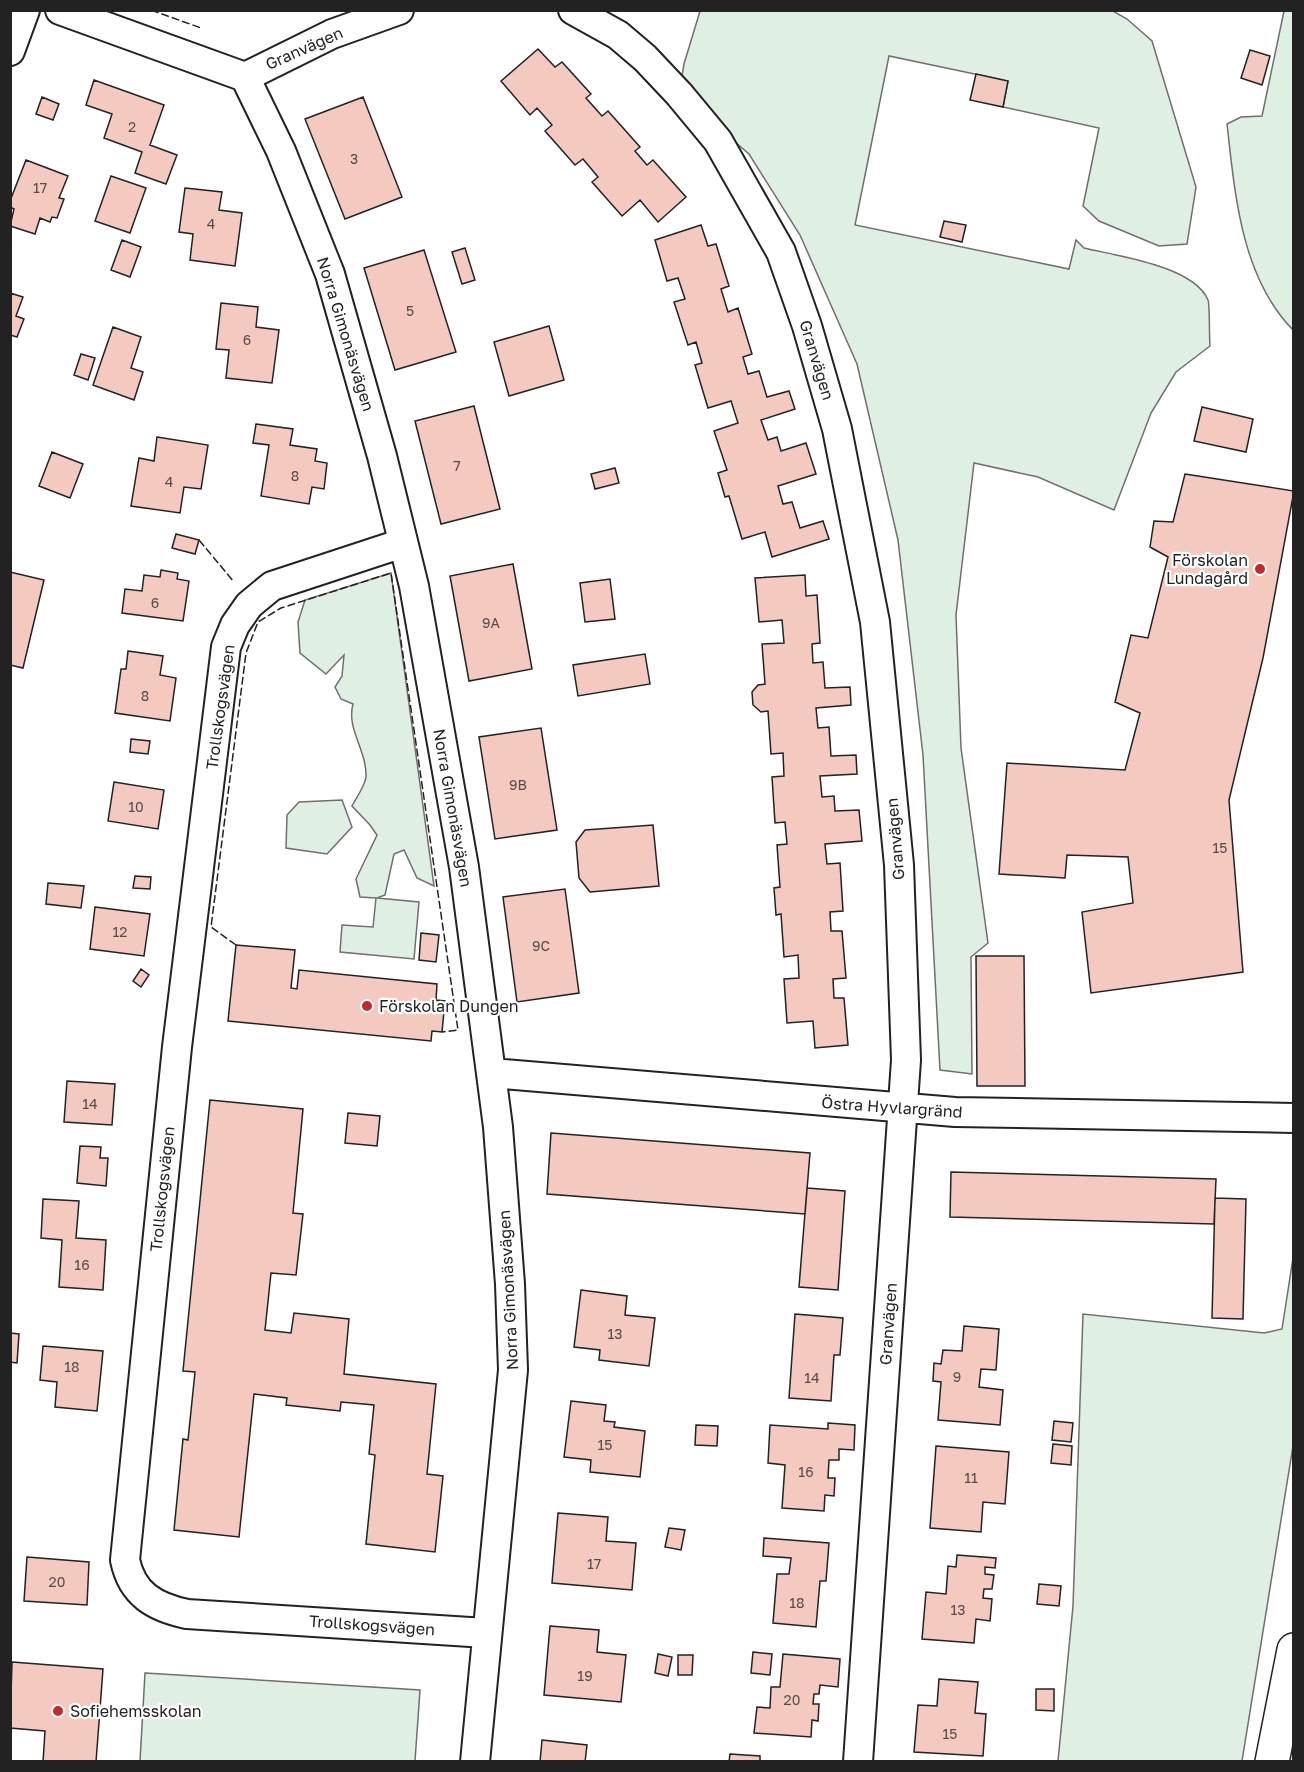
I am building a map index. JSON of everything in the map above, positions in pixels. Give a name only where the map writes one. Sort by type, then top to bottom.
[{"type":"street","points":[[10,51],[25,10]]},
{"type":"street","points":[[60,10],[245,77]]},
{"type":"street","name":"Granvägen","points":[[245,77],[332,34],[399,10]]},
{"type":"street","name":"Granvägen","points":[[573,10],[618,35],[645,58],[718,141],[781,252],[810,336],[837,429],[875,622],[898,865],[906,1060],[858,1761]]},
{"type":"street","name":"Norra Gimonäsvägen","points":[[245,77],[281,151],[330,274],[382,456],[414,586],[461,848],[492,1073],[510,1284],[513,1370],[475,1761]]},
{"type":"street","name":"Trollskogsvägen","points":[[403,543],[272,586],[249,605],[239,619],[226,647],[177,1047],[125,1560],[128,1576],[137,1591],[165,1610],[187,1614],[486,1633]]},
{"type":"street","name":"Östra Hyvlargränd","points":[[492,1073],[903,1109],[1293,1118]]},
{"type":"street","points":[[1272,1761],[1293,1650]]},
{"type":"green space","points":[[700,11],[1113,11],[1127,19],[1152,41],[1196,187],[1187,244],[1159,246],[1099,221],[1083,206],[1099,128],[1003,107],[1008,81],[889,56],[855,225],[1069,269],[1076,240],[1084,248],[1153,264],[1171,271],[1200,288],[1209,303],[1210,346],[1176,372],[1151,413],[1114,510],[1038,477],[974,463],[956,615],[961,748],[988,943],[971,957],[972,1074],[940,1070],[923,755],[898,540],[857,364],[800,235],[749,154],[679,94],[684,64]]},
{"type":"green space","points":[[1284,11],[1294,11],[1293,330],[1276,309],[1251,260],[1233,178],[1227,124],[1241,117],[1262,116]]},
{"type":"green space","points":[[391,573],[434,886],[417,878],[404,850],[394,854],[385,895],[377,898],[419,902],[414,959],[340,952],[342,925],[373,927],[376,898],[360,897],[356,879],[377,835],[352,806],[366,777],[352,722],[353,704],[341,699],[335,687],[342,676],[344,655],[326,674],[300,653],[298,622],[305,600]]},
{"type":"green space","points":[[342,800],[352,827],[327,854],[286,848],[287,815],[299,802]]},
{"type":"green space","points":[[1293,1258],[1293,1446],[1242,1761],[1058,1761],[1073,1606],[1083,1314],[1264,1333],[1282,1329]]},
{"type":"green space","points":[[145,1673],[420,1690],[415,1761],[140,1761]]},
{"type":"building","points":[[538,49],[555,67],[562,62],[591,94],[586,98],[602,116],[608,111],[640,147],[635,151],[647,165],[653,160],[686,197],[658,222],[640,200],[622,216],[592,182],[598,177],[583,159],[575,165],[545,131],[552,125],[537,108],[530,115],[501,81]]},
{"type":"building","points":[[1250,50],[1270,56],[1262,85],[1241,78]]},
{"type":"building","points":[[976,74],[1008,81],[1003,107],[970,100]]},
{"type":"building","points":[[94,80],[164,105],[150,145],[177,155],[166,184],[135,173],[142,152],[104,138],[112,114],[86,105]]},
{"type":"building","points":[[42,97],[59,104],[53,120],[36,114]]},
{"type":"building","points":[[363,97],[402,197],[345,219],[305,119]]},
{"type":"building","points":[[26,160],[68,176],[59,198],[64,199],[57,218],[52,217],[50,222],[40,218],[35,234],[10,226],[14,209],[10,207],[10,201]]},
{"type":"building","points":[[111,176],[146,188],[130,233],[95,221]]},
{"type":"building","points":[[185,188],[222,192],[219,210],[242,213],[235,266],[190,260],[193,234],[179,232]]},
{"type":"building","points":[[944,221],[966,225],[962,242],[940,237]]},
{"type":"building","points":[[701,225],[708,246],[716,244],[729,286],[721,289],[728,312],[738,308],[752,354],[743,357],[748,374],[759,371],[767,397],[789,391],[795,409],[761,420],[768,440],[777,437],[781,451],[806,443],[816,474],[778,486],[783,504],[792,502],[800,528],[823,521],[829,539],[772,557],[765,532],[742,539],[729,496],[725,497],[718,473],[727,470],[714,431],[738,423],[731,401],[708,408],[695,365],[702,363],[696,342],[688,345],[674,302],[685,299],[678,278],[667,281],[655,240]]},
{"type":"building","points":[[122,240],[141,247],[130,277],[111,270]]},
{"type":"building","points":[[465,248],[475,280],[462,284],[452,252]]},
{"type":"building","points":[[424,250],[456,352],[395,370],[364,268]]},
{"type":"building","points":[[10,293],[23,297],[16,316],[24,319],[17,337],[10,335]]},
{"type":"building","points":[[221,303],[258,307],[256,327],[279,330],[272,383],[226,378],[229,350],[216,349]]},
{"type":"building","points":[[549,326],[564,380],[509,396],[494,342]]},
{"type":"building","points":[[113,327],[141,337],[131,368],[143,372],[134,400],[93,385]]},
{"type":"building","points":[[81,354],[95,358],[88,380],[74,375]]},
{"type":"building","points":[[474,406],[500,509],[441,524],[415,421]]},
{"type":"building","points":[[1202,407],[1253,419],[1246,452],[1194,441]]},
{"type":"building","points":[[256,424],[293,429],[290,445],[317,449],[315,461],[327,463],[324,489],[312,487],[309,504],[261,496],[269,445],[253,443]]},
{"type":"building","points":[[157,437],[208,445],[201,489],[184,487],[180,513],[131,506],[139,458],[154,461]]},
{"type":"building","points":[[52,452],[83,464],[70,498],[39,486]]},
{"type":"building","points":[[615,468],[619,483],[595,489],[591,474]]},
{"type":"building","points":[[1185,474],[1294,491],[1263,658],[1229,800],[1243,972],[1091,993],[1082,912],[1133,903],[1128,857],[1067,855],[1065,878],[999,874],[1007,763],[1125,770],[1140,713],[1115,702],[1131,635],[1148,638],[1168,557],[1150,547],[1154,521],[1173,522]]},
{"type":"building","points":[[176,534],[199,540],[195,554],[172,548]]},
{"type":"building","points":[[513,564],[532,669],[469,681],[450,576]]},
{"type":"building","points":[[161,570],[178,573],[177,579],[189,581],[183,621],[122,613],[125,589],[142,591],[144,575],[160,577]]},
{"type":"building","points":[[10,572],[44,580],[23,668],[10,665]]},
{"type":"building","points":[[805,575],[806,596],[817,595],[820,643],[812,644],[813,663],[823,662],[825,688],[850,687],[851,705],[816,708],[818,728],[829,727],[831,756],[856,755],[857,774],[820,776],[822,797],[834,796],[835,811],[859,810],[862,841],[825,844],[827,864],[840,863],[843,911],[830,912],[831,931],[842,931],[846,978],[833,979],[834,998],[844,998],[848,1045],[815,1048],[813,1021],[787,1023],[784,979],[799,978],[798,955],[784,957],[781,914],[776,915],[774,888],[780,887],[777,845],[787,844],[785,822],[775,823],[772,777],[784,776],[783,753],[771,754],[768,711],[761,712],[753,705],[752,692],[758,685],[765,684],[762,644],[784,643],[782,620],[759,622],[755,578]]},
{"type":"building","points":[[610,579],[615,619],[585,622],[580,583]]},
{"type":"building","points":[[128,651],[163,656],[160,675],[176,678],[170,721],[115,713],[121,669],[126,669]]},
{"type":"building","points":[[645,654],[650,684],[578,696],[573,665]]},
{"type":"building","points":[[541,728],[557,830],[495,839],[479,737]]},
{"type":"building","points":[[131,739],[150,741],[148,754],[130,752]]},
{"type":"building","points":[[114,782],[164,790],[158,829],[108,821]]},
{"type":"building","points":[[653,825],[659,886],[590,892],[579,878],[576,842],[585,830]]},
{"type":"building","points":[[135,876],[151,877],[150,889],[133,888]]},
{"type":"building","points":[[48,883],[84,886],[81,908],[46,904]]},
{"type":"building","points":[[565,889],[579,993],[517,1002],[503,897]]},
{"type":"building","points":[[95,907],[150,914],[144,956],[90,949]]},
{"type":"building","points":[[421,933],[439,935],[436,962],[419,960]]},
{"type":"building","points":[[236,945],[295,950],[291,988],[297,989],[299,970],[437,984],[436,1000],[445,1001],[442,1032],[432,1031],[431,1041],[228,1021]]},
{"type":"building","points":[[976,956],[1024,956],[1025,1086],[977,1086]]},
{"type":"building","points":[[141,969],[149,975],[141,987],[133,981]]},
{"type":"building","points":[[67,1081],[115,1084],[112,1125],[64,1122]]},
{"type":"building","points":[[210,1100],[303,1109],[293,1213],[303,1214],[296,1275],[271,1273],[265,1330],[291,1333],[294,1313],[349,1319],[344,1374],[436,1384],[427,1474],[443,1476],[435,1552],[366,1544],[375,1455],[369,1454],[374,1405],[341,1402],[340,1411],[286,1405],[287,1398],[254,1394],[239,1537],[174,1530],[183,1439],[188,1440],[195,1372],[183,1371]]},
{"type":"building","points":[[348,1113],[380,1116],[377,1146],[345,1143]]},
{"type":"building","points":[[551,1133],[810,1153],[805,1214],[547,1194]]},
{"type":"building","points":[[80,1146],[101,1147],[100,1158],[108,1158],[106,1186],[77,1183]]},
{"type":"building","points":[[951,1172],[1216,1179],[1214,1224],[950,1217]]},
{"type":"building","points":[[807,1188],[845,1191],[838,1290],[799,1287]]},
{"type":"building","points":[[1215,1198],[1246,1199],[1243,1319],[1212,1318]]},
{"type":"building","points":[[43,1199],[79,1201],[76,1238],[106,1240],[103,1290],[59,1287],[62,1240],[41,1238]]},
{"type":"building","points":[[581,1290],[627,1296],[625,1315],[655,1318],[649,1366],[599,1360],[600,1350],[574,1347]]},
{"type":"building","points":[[795,1314],[843,1318],[840,1355],[834,1355],[831,1401],[789,1398]]},
{"type":"building","points":[[964,1326],[999,1329],[996,1370],[981,1369],[979,1387],[1003,1390],[1000,1425],[938,1420],[941,1382],[933,1381],[934,1363],[941,1364],[943,1350],[962,1351]]},
{"type":"building","points":[[10,1333],[19,1334],[17,1363],[10,1362]]},
{"type":"building","points":[[43,1346],[103,1351],[97,1411],[55,1407],[57,1382],[40,1380]]},
{"type":"building","points":[[571,1401],[606,1405],[604,1421],[615,1422],[614,1427],[645,1431],[640,1477],[590,1472],[591,1460],[564,1457]]},
{"type":"building","points":[[1054,1421],[1073,1423],[1071,1442],[1052,1440]]},
{"type":"building","points":[[828,1423],[855,1425],[854,1450],[839,1449],[839,1460],[829,1460],[828,1478],[835,1478],[834,1496],[825,1495],[824,1511],[782,1508],[785,1465],[768,1463],[770,1425],[828,1429]]},
{"type":"building","points":[[696,1425],[718,1426],[717,1446],[695,1445]]},
{"type":"building","points":[[1053,1444],[1072,1446],[1071,1465],[1051,1463]]},
{"type":"building","points":[[936,1446],[1009,1452],[1005,1504],[983,1502],[981,1532],[930,1528]]},
{"type":"building","points":[[558,1513],[608,1517],[606,1541],[636,1543],[632,1590],[552,1583]]},
{"type":"building","points":[[669,1528],[685,1530],[681,1550],[665,1547]]},
{"type":"building","points":[[764,1538],[829,1543],[826,1581],[820,1581],[816,1627],[773,1623],[777,1574],[789,1574],[791,1558],[763,1556]]},
{"type":"building","points":[[957,1555],[996,1558],[995,1568],[985,1567],[985,1574],[994,1575],[992,1589],[984,1589],[983,1598],[992,1599],[990,1621],[976,1619],[974,1643],[922,1639],[926,1592],[946,1594],[948,1566],[956,1567]]},
{"type":"building","points":[[27,1557],[89,1562],[87,1605],[24,1601]]},
{"type":"building","points":[[1039,1584],[1061,1586],[1059,1606],[1037,1604]]},
{"type":"building","points":[[550,1626],[599,1630],[597,1652],[626,1655],[621,1702],[544,1695]]},
{"type":"building","points":[[753,1652],[772,1654],[770,1675],[751,1673]]},
{"type":"building","points":[[658,1654],[672,1657],[668,1676],[655,1673]]},
{"type":"building","points":[[783,1654],[840,1659],[838,1687],[820,1685],[819,1694],[814,1694],[813,1704],[819,1704],[818,1721],[812,1720],[811,1737],[754,1733],[757,1707],[770,1708],[771,1687],[780,1687]]},
{"type":"building","points":[[678,1655],[693,1655],[692,1675],[678,1675]]},
{"type":"building","name":"Sofiehemsskolan","points":[[12,1662],[103,1669],[96,1762],[43,1762],[45,1731],[10,1728]]},
{"type":"building","points":[[939,1679],[978,1682],[975,1713],[986,1714],[983,1756],[914,1752],[918,1705],[937,1706]]},
{"type":"building","points":[[1036,1689],[1054,1689],[1054,1711],[1036,1710]]},
{"type":"building","points":[[542,1740],[587,1745],[585,1762],[540,1762]]},
{"type":"building","points":[[730,1754],[760,1756],[760,1762],[729,1762]]},
{"type":"fence","points":[[151,10],[201,28]]},
{"type":"fence","points":[[199,540],[234,582]]},
{"type":"fence","points":[[236,945],[211,927],[246,653],[258,622],[281,608],[391,573],[458,1030],[442,1032]]},
{"type":"place","name":"Förskolan Lundagård","points":[[1260,569]]},
{"type":"place","name":"Förskolan Dungen","points":[[367,1006]]},
{"type":"place","name":"Sofiehemsskolan","points":[[58,1711]]}]
